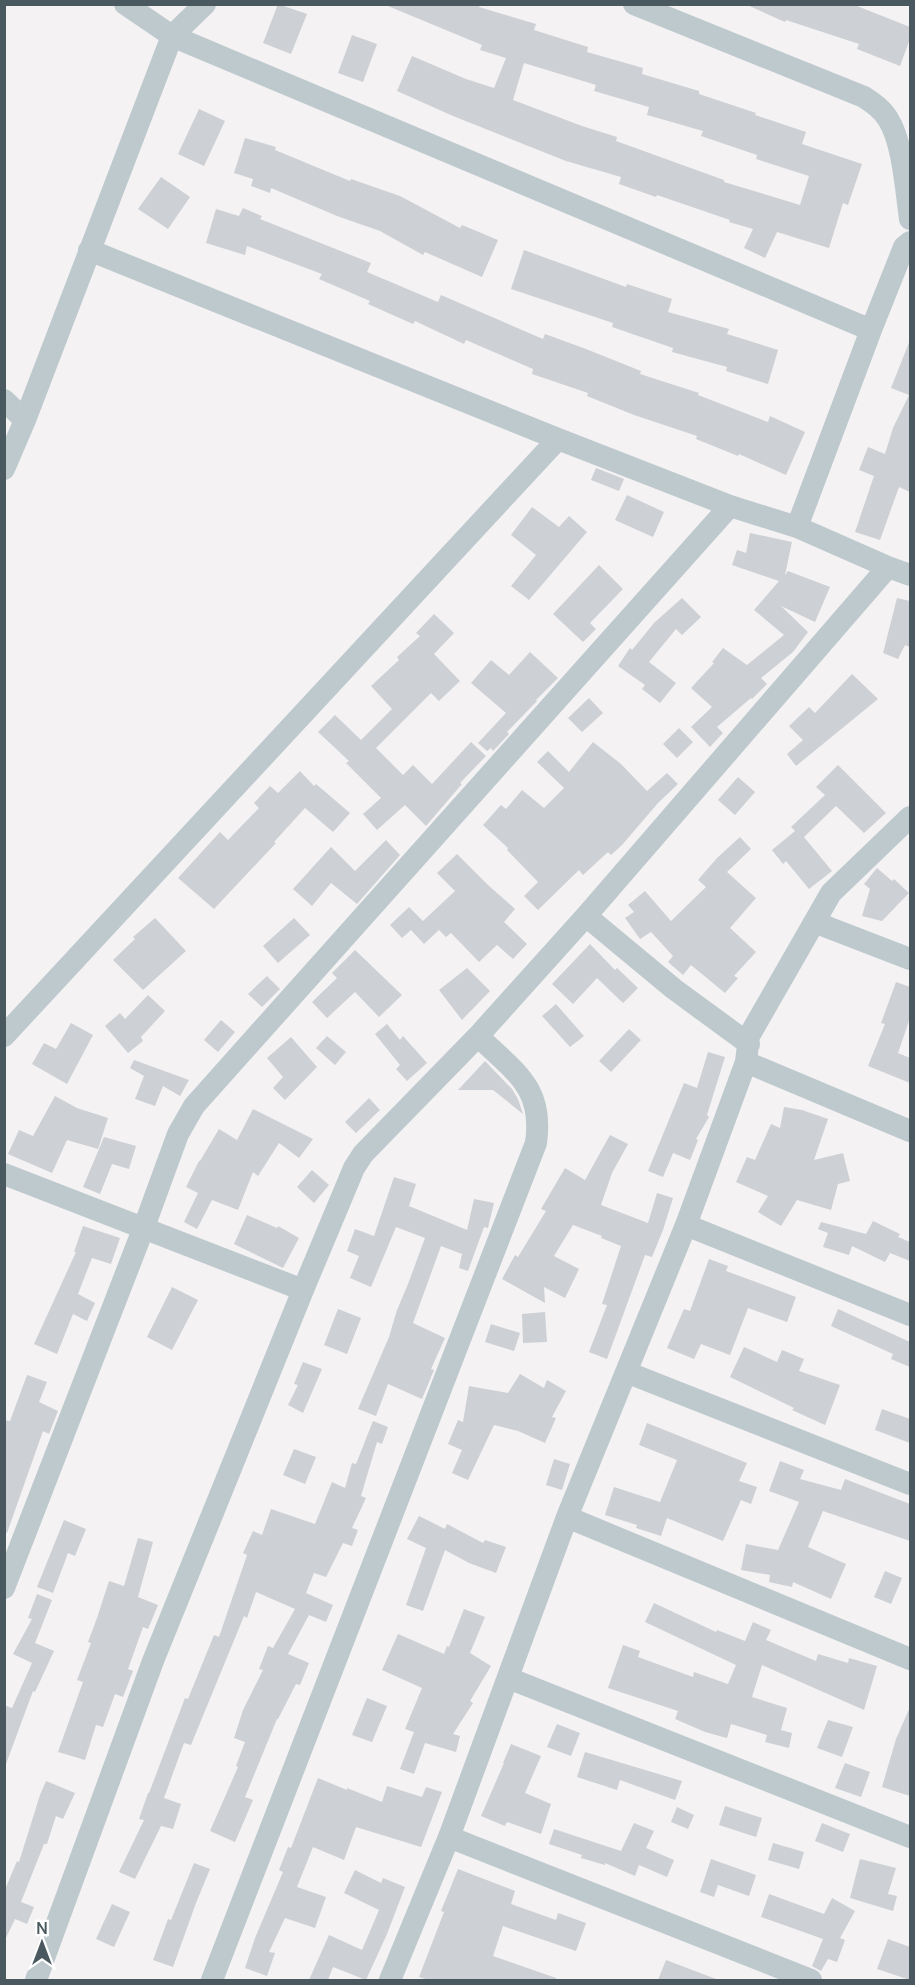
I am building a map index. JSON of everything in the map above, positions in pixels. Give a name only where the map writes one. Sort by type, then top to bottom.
[{"type":"street","points":[[124,4],[172,36],[871,330]]},
{"type":"street","points":[[4,469],[25,420],[172,36],[205,4]]},
{"type":"street","points":[[634,4],[864,97],[878,106],[887,117],[897,141],[910,219]]},
{"type":"street","points":[[797,526],[904,247],[910,242]]},
{"type":"street","points":[[89,250],[558,439],[730,506],[797,526],[888,567],[910,574]]},
{"type":"street","points":[[4,400],[25,420]]},
{"type":"street","points":[[4,1036],[558,439]]},
{"type":"street","points":[[4,1588],[144,1227],[177,1134],[194,1106],[730,506]]},
{"type":"street","points":[[36,1980],[153,1661],[347,1182],[363,1154],[478,1036],[586,916],[888,567]]},
{"type":"street","points":[[390,1980],[449,1837],[567,1517],[686,1225],[747,1053],[749,1036],[831,893],[910,817]]},
{"type":"street","points":[[586,916],[747,1053],[910,1131]]},
{"type":"street","points":[[814,922],[910,959]]},
{"type":"street","points":[[212,1980],[536,1143],[537,1113],[528,1086],[478,1036]]},
{"type":"street","points":[[4,1174],[303,1290]]},
{"type":"street","points":[[686,1225],[910,1315]]},
{"type":"street","points":[[626,1372],[910,1484]]},
{"type":"street","points":[[567,1517],[910,1659]]},
{"type":"street","points":[[508,1678],[910,1837]]},
{"type":"street","points":[[449,1837],[811,1980]]},
{"type":"building","points":[[278,4],[307,14],[291,54],[263,43]]},
{"type":"building","points":[[383,4],[480,4],[479,7],[536,24],[534,30],[588,47],[587,52],[643,68],[642,74],[699,91],[699,94],[806,132],[802,144],[862,164],[848,205],[843,203],[829,248],[777,232],[765,258],[744,248],[753,229],[619,184],[621,177],[566,161],[397,91],[412,56],[494,88],[506,58],[480,50],[482,45]],"holes":[[[524,63],[596,85],[594,91],[649,107],[647,115],[703,131],[701,136],[757,155],[756,159],[809,176],[800,205],[724,182],[724,180],[616,141],[617,137],[513,100]]]},
{"type":"building","points":[[745,4],[852,4],[910,27],[910,39],[900,66],[857,49],[859,44],[786,20],[785,22]]},
{"type":"building","points":[[352,35],[377,44],[363,82],[338,73]]},
{"type":"building","points":[[199,109],[225,121],[204,166],[178,154]]},
{"type":"building","points":[[245,138],[276,147],[275,150],[350,181],[351,179],[400,196],[460,228],[462,225],[498,240],[482,277],[425,252],[423,255],[380,231],[337,216],[271,188],[270,193],[251,186],[253,179],[234,173]]},
{"type":"building","points":[[161,177],[190,197],[168,229],[138,209]]},
{"type":"building","points":[[243,208],[262,216],[260,219],[371,263],[367,272],[438,302],[441,295],[543,339],[545,334],[641,371],[640,374],[699,393],[698,395],[768,422],[770,416],[805,432],[786,475],[739,454],[738,456],[696,439],[697,436],[634,415],[587,396],[588,393],[532,374],[533,369],[466,340],[464,344],[415,321],[413,324],[368,304],[370,301],[319,279],[322,274],[247,246],[245,255],[206,243],[216,209],[239,216]]},
{"type":"building","points":[[524,250],[626,287],[627,284],[672,299],[668,312],[729,329],[727,334],[778,350],[768,384],[726,371],[727,367],[672,352],[673,348],[612,327],[613,323],[511,289]]},
{"type":"building","points":[[910,340],[910,492],[899,487],[880,540],[855,532],[874,476],[859,470],[868,447],[885,454],[893,428],[909,395],[891,388]]},
{"type":"building","points":[[596,468],[624,479],[619,491],[591,480]]},
{"type":"building","points":[[627,495],[664,512],[653,537],[615,520]]},
{"type":"building","points":[[532,507],[559,527],[569,516],[587,532],[529,600],[511,586],[536,555],[511,535]]},
{"type":"building","points":[[750,533],[792,542],[785,575],[788,571],[830,587],[815,622],[781,606],[808,632],[793,652],[761,678],[767,684],[717,727],[723,733],[710,747],[691,727],[712,707],[691,688],[714,663],[712,662],[723,648],[747,665],[784,635],[754,610],[779,581],[732,565],[737,550],[746,553]]},
{"type":"building","points":[[599,565],[623,589],[590,623],[596,629],[583,642],[553,614]]},
{"type":"building","points":[[682,598],[701,617],[682,635],[676,629],[649,662],[676,683],[660,703],[642,689],[645,685],[618,666],[630,648],[632,650],[654,623]]},
{"type":"building","points":[[897,598],[910,601],[910,647],[905,645],[898,659],[883,653]]},
{"type":"building","points":[[434,614],[454,633],[434,654],[460,681],[439,701],[431,693],[376,748],[403,775],[413,765],[432,784],[471,742],[486,756],[460,783],[462,784],[426,826],[405,805],[377,830],[363,814],[381,798],[346,763],[349,761],[318,732],[335,715],[361,740],[392,709],[371,686],[420,636],[416,633]]},
{"type":"building","points":[[530,652],[558,678],[507,732],[509,734],[493,751],[491,748],[487,751],[478,743],[506,713],[471,683],[491,660],[509,675]]},
{"type":"building","points":[[852,674],[878,699],[796,766],[787,754],[803,740],[789,726],[809,707],[815,713]]},
{"type":"building","points":[[589,698],[603,713],[582,732],[568,718]]},
{"type":"building","points":[[679,728],[693,742],[677,758],[663,744]]},
{"type":"building","points":[[593,742],[621,764],[647,791],[667,773],[678,784],[611,855],[608,852],[583,875],[579,870],[538,910],[524,896],[538,882],[507,850],[508,848],[483,825],[501,805],[506,809],[522,790],[544,808],[564,788],[537,762],[548,751],[569,772]]},
{"type":"building","points":[[838,765],[886,813],[864,833],[836,806],[804,837],[832,871],[809,889],[786,861],[783,864],[772,850],[795,831],[791,827],[825,795],[816,787]]},
{"type":"building","points":[[300,771],[314,786],[316,784],[350,813],[333,832],[305,808],[274,842],[276,843],[214,909],[178,878],[220,832],[228,840],[259,808],[254,803],[270,786],[278,793]]},
{"type":"building","points":[[738,777],[755,792],[735,815],[718,800]]},
{"type":"building","points":[[740,837],[751,849],[727,872],[756,898],[730,928],[756,952],[734,976],[738,978],[725,993],[691,965],[683,975],[668,962],[673,956],[651,932],[640,939],[625,918],[634,912],[628,905],[645,891],[671,921],[706,887],[698,880]]},
{"type":"building","points":[[386,840],[400,855],[357,904],[331,883],[312,906],[293,889],[331,847],[355,871]]},
{"type":"building","points":[[457,854],[515,909],[504,922],[527,944],[513,959],[497,945],[479,962],[451,933],[446,937],[439,930],[424,944],[411,930],[402,938],[390,925],[409,907],[423,921],[455,891],[437,873]]},
{"type":"building","points":[[877,868],[909,893],[882,921],[862,916],[870,889],[864,884]]},
{"type":"building","points":[[155,918],[186,951],[143,990],[113,960],[135,939],[133,937]]},
{"type":"building","points":[[294,918],[310,935],[278,963],[263,946]]},
{"type":"building","points":[[590,944],[615,970],[617,968],[638,988],[623,1003],[597,978],[573,1004],[552,984]]},
{"type":"building","points":[[355,950],[402,995],[379,1017],[355,992],[327,1018],[312,1002],[337,978],[332,973]]},
{"type":"building","points":[[467,968],[490,991],[462,1020],[439,990]]},
{"type":"building","points":[[267,976],[280,989],[262,1007],[248,994]]},
{"type":"building","points":[[896,982],[910,987],[910,1018],[898,1053],[910,1058],[910,1083],[868,1066],[885,1024],[881,1023]]},
{"type":"building","points":[[148,995],[165,1011],[141,1037],[143,1041],[128,1053],[105,1026],[120,1013],[125,1019]]},
{"type":"building","points":[[556,1004],[584,1036],[570,1047],[542,1016]]},
{"type":"building","points":[[221,1020],[235,1032],[218,1052],[204,1040]]},
{"type":"building","points":[[71,1023],[93,1035],[67,1084],[32,1064],[44,1043],[56,1049]]},
{"type":"building","points":[[387,1024],[400,1040],[403,1036],[427,1063],[407,1081],[396,1069],[400,1065],[375,1034]]},
{"type":"building","points":[[629,1029],[641,1040],[611,1072],[599,1061]]},
{"type":"building","points":[[327,1036],[346,1052],[335,1065],[316,1048]]},
{"type":"building","points":[[291,1037],[317,1067],[285,1100],[273,1088],[283,1077],[267,1058]]},
{"type":"building","points":[[708,1052],[725,1057],[707,1115],[709,1117],[696,1139],[698,1140],[690,1160],[673,1153],[663,1177],[648,1171],[684,1083],[697,1088]]},
{"type":"building","points":[[134,1060],[189,1080],[180,1096],[163,1086],[155,1106],[135,1099],[144,1076],[130,1068]]},
{"type":"building","points":[[485,1061],[512,1089],[523,1114],[493,1090],[458,1090]]},
{"type":"building","points":[[55,1096],[77,1108],[108,1118],[98,1149],[67,1140],[52,1173],[8,1154],[19,1130],[33,1136]]},
{"type":"building","points":[[369,1098],[380,1110],[356,1133],[345,1122]]},
{"type":"building","points":[[784,1107],[802,1110],[828,1119],[814,1160],[843,1153],[850,1181],[838,1184],[831,1210],[797,1200],[781,1226],[758,1212],[768,1196],[736,1182],[747,1157],[755,1160],[771,1124],[780,1128]]},
{"type":"building","points":[[253,1109],[313,1139],[299,1158],[279,1143],[258,1176],[253,1172],[238,1210],[212,1200],[197,1229],[184,1222],[198,1193],[186,1187],[219,1129],[237,1140]]},
{"type":"building","points":[[610,1135],[628,1144],[612,1173],[601,1205],[648,1223],[657,1193],[673,1198],[652,1257],[645,1255],[607,1359],[589,1352],[607,1305],[602,1304],[621,1246],[573,1225],[554,1256],[579,1269],[565,1298],[544,1287],[545,1303],[502,1279],[515,1255],[518,1257],[546,1211],[541,1209],[565,1168],[585,1180]]},
{"type":"building","points":[[104,1137],[136,1146],[129,1169],[112,1164],[100,1194],[83,1187]]},
{"type":"building","points":[[312,1170],[329,1185],[314,1203],[297,1187]]},
{"type":"building","points":[[394,1177],[416,1184],[409,1206],[467,1230],[474,1199],[494,1203],[488,1228],[484,1227],[468,1271],[459,1268],[462,1254],[441,1246],[413,1323],[445,1338],[431,1369],[434,1370],[422,1399],[388,1384],[376,1416],[358,1409],[389,1337],[425,1238],[396,1227],[371,1287],[350,1278],[359,1256],[347,1251],[355,1229],[374,1236]]},
{"type":"building","points":[[247,1215],[277,1228],[278,1226],[299,1238],[283,1268],[234,1244]]},
{"type":"building","points":[[873,1221],[900,1234],[898,1237],[910,1242],[910,1261],[890,1253],[885,1262],[852,1246],[849,1255],[823,1247],[828,1233],[818,1229],[821,1222],[866,1234]]},
{"type":"building","points":[[83,1226],[120,1238],[111,1264],[92,1258],[78,1294],[95,1303],[87,1321],[73,1314],[57,1354],[34,1344],[76,1252],[74,1252]]},
{"type":"building","points":[[709,1259],[728,1266],[726,1271],[796,1297],[787,1322],[748,1308],[730,1355],[701,1344],[694,1359],[667,1348],[684,1309],[690,1311]]},
{"type":"building","points":[[172,1287],[198,1300],[172,1350],[147,1337]]},
{"type":"building","points":[[338,1309],[361,1318],[347,1354],[324,1345]]},
{"type":"building","points":[[838,1309],[910,1342],[910,1367],[891,1359],[893,1354],[831,1326]]},
{"type":"building","points":[[545,1312],[547,1342],[523,1343],[522,1314]]},
{"type":"building","points":[[491,1324],[520,1333],[514,1351],[485,1342]]},
{"type":"building","points":[[744,1347],[777,1362],[782,1350],[804,1359],[799,1371],[840,1385],[825,1425],[730,1377]]},
{"type":"building","points":[[303,1362],[322,1369],[303,1413],[288,1405],[298,1385],[294,1384]]},
{"type":"building","points":[[520,1374],[544,1388],[547,1380],[566,1391],[552,1417],[556,1418],[545,1443],[518,1431],[494,1425],[468,1480],[452,1473],[462,1450],[448,1444],[458,1420],[463,1422],[469,1386],[508,1393]]},
{"type":"building","points":[[27,1375],[47,1382],[39,1402],[58,1411],[49,1434],[43,1431],[7,1533],[4,1532],[4,1420],[10,1421]]},
{"type":"building","points":[[882,1409],[910,1419],[910,1443],[875,1430]]},
{"type":"building","points":[[373,1421],[388,1427],[382,1444],[377,1442],[361,1496],[366,1498],[352,1528],[358,1530],[352,1546],[343,1543],[326,1577],[314,1573],[306,1593],[333,1605],[326,1622],[309,1615],[288,1654],[309,1663],[300,1685],[296,1684],[277,1719],[245,1797],[253,1800],[235,1842],[210,1831],[238,1767],[236,1766],[245,1742],[234,1738],[243,1710],[263,1670],[259,1669],[268,1646],[273,1648],[295,1609],[256,1592],[247,1618],[244,1616],[191,1745],[184,1743],[164,1798],[181,1804],[173,1829],[161,1826],[135,1879],[119,1872],[144,1820],[139,1819],[185,1698],[188,1699],[214,1635],[219,1637],[247,1555],[243,1553],[253,1531],[262,1535],[271,1509],[315,1524],[332,1482],[345,1488],[352,1463],[356,1464]]},
{"type":"building","points":[[647,1423],[747,1463],[739,1481],[757,1487],[751,1504],[741,1500],[723,1541],[667,1518],[661,1536],[636,1528],[637,1525],[605,1515],[614,1487],[660,1502],[677,1460],[639,1445]]},
{"type":"building","points":[[294,1449],[316,1457],[305,1484],[283,1475]]},
{"type":"building","points":[[554,1459],[570,1464],[562,1490],[546,1485]]},
{"type":"building","points":[[780,1461],[804,1470],[800,1479],[841,1490],[845,1479],[910,1504],[910,1541],[823,1511],[808,1547],[846,1564],[831,1599],[793,1582],[792,1587],[769,1582],[770,1575],[741,1570],[746,1544],[778,1550],[799,1502],[769,1491]]},
{"type":"building","points":[[419,1516],[445,1529],[447,1524],[483,1543],[485,1540],[506,1547],[496,1573],[469,1563],[445,1550],[423,1611],[406,1605],[426,1548],[407,1539]]},
{"type":"building","points":[[64,1520],[86,1529],[75,1556],[68,1553],[53,1593],[37,1587]]},
{"type":"building","points":[[138,1538],[153,1542],[138,1597],[158,1605],[148,1629],[143,1627],[128,1669],[133,1671],[123,1697],[115,1694],[103,1727],[96,1725],[85,1760],[58,1752],[83,1682],[77,1680],[91,1643],[88,1642],[109,1581],[124,1586]]},
{"type":"building","points":[[885,1571],[902,1578],[891,1604],[874,1597]]},
{"type":"building","points":[[37,1594],[52,1600],[35,1643],[54,1651],[35,1692],[33,1691],[6,1764],[4,1764],[4,1705],[12,1708],[32,1663],[13,1654],[32,1619],[28,1618]]},
{"type":"building","points":[[654,1603],[716,1632],[717,1630],[745,1641],[753,1622],[771,1630],[766,1640],[816,1661],[818,1654],[848,1663],[849,1658],[877,1666],[864,1710],[762,1665],[752,1697],[787,1708],[781,1730],[792,1733],[789,1748],[765,1742],[767,1735],[731,1724],[727,1738],[705,1732],[675,1719],[678,1711],[608,1688],[623,1645],[640,1651],[638,1657],[693,1677],[694,1672],[728,1684],[736,1665],[645,1622]]},
{"type":"building","points":[[464,1609],[485,1617],[470,1653],[491,1666],[470,1701],[473,1703],[453,1734],[460,1736],[456,1752],[425,1743],[414,1774],[400,1769],[414,1732],[405,1729],[422,1688],[382,1670],[398,1634],[444,1654]]},
{"type":"building","points":[[367,1698],[387,1706],[372,1742],[352,1735]]},
{"type":"building","points":[[910,1707],[910,1796],[882,1787],[896,1739]]},
{"type":"building","points":[[828,1720],[853,1727],[842,1757],[817,1748]]},
{"type":"building","points":[[557,1724],[580,1733],[571,1756],[547,1747]]},
{"type":"building","points":[[511,1744],[541,1756],[525,1793],[551,1804],[541,1834],[507,1822],[505,1826],[481,1816]]},
{"type":"building","points":[[585,1752],[682,1781],[675,1800],[620,1780],[617,1790],[577,1777]]},
{"type":"building","points":[[845,1763],[870,1772],[861,1797],[835,1788]]},
{"type":"building","points":[[318,1778],[382,1802],[387,1786],[422,1797],[426,1787],[442,1792],[421,1847],[356,1827],[344,1860],[313,1847],[297,1887],[326,1897],[315,1928],[285,1918],[269,1952],[275,1953],[267,1976],[245,1968],[283,1872],[279,1870],[288,1847],[291,1848]]},
{"type":"building","points":[[46,1781],[75,1793],[63,1819],[56,1816],[47,1844],[44,1844],[21,1902],[34,1907],[27,1924],[15,1919],[4,1942],[4,1892],[17,1861],[19,1862]]},
{"type":"building","points":[[725,1806],[762,1818],[756,1837],[719,1825]]},
{"type":"building","points":[[677,1807],[694,1815],[688,1829],[671,1822]]},
{"type":"building","points":[[634,1823],[654,1831],[646,1848],[674,1860],[667,1877],[639,1865],[635,1876],[605,1863],[605,1865],[581,1858],[582,1855],[549,1844],[554,1829],[621,1851]]},
{"type":"building","points":[[822,1823],[850,1834],[843,1852],[815,1841]]},
{"type":"building","points":[[773,1843],[804,1852],[799,1869],[768,1860]]},
{"type":"building","points":[[711,1859],[756,1875],[749,1896],[718,1885],[714,1897],[700,1892]]},
{"type":"building","points":[[860,1859],[896,1868],[888,1894],[897,1896],[893,1911],[850,1898]]},
{"type":"building","points":[[194,1863],[210,1869],[173,1967],[153,1960],[168,1919],[171,1920]]},
{"type":"building","points":[[458,1869],[515,1891],[511,1904],[556,1920],[558,1913],[586,1923],[576,1951],[503,1926],[493,1956],[556,1978],[556,1980],[429,1980],[419,1977]]},
{"type":"building","points":[[355,1870],[381,1883],[383,1878],[405,1887],[387,1934],[366,1980],[333,1967],[328,1980],[309,1980],[329,1935],[362,1950],[379,1910],[344,1893]]},
{"type":"building","points":[[769,1894],[824,1914],[832,1898],[855,1911],[840,1938],[845,1940],[837,1962],[828,1959],[821,1971],[812,1966],[823,1939],[761,1917]]},
{"type":"building","points":[[112,1904],[130,1912],[114,1947],[96,1939]]},
{"type":"building","points":[[888,1939],[910,1947],[910,1980],[877,1969]]},
{"type":"building","points":[[666,1960],[716,1979],[716,1980],[658,1980]]}]
